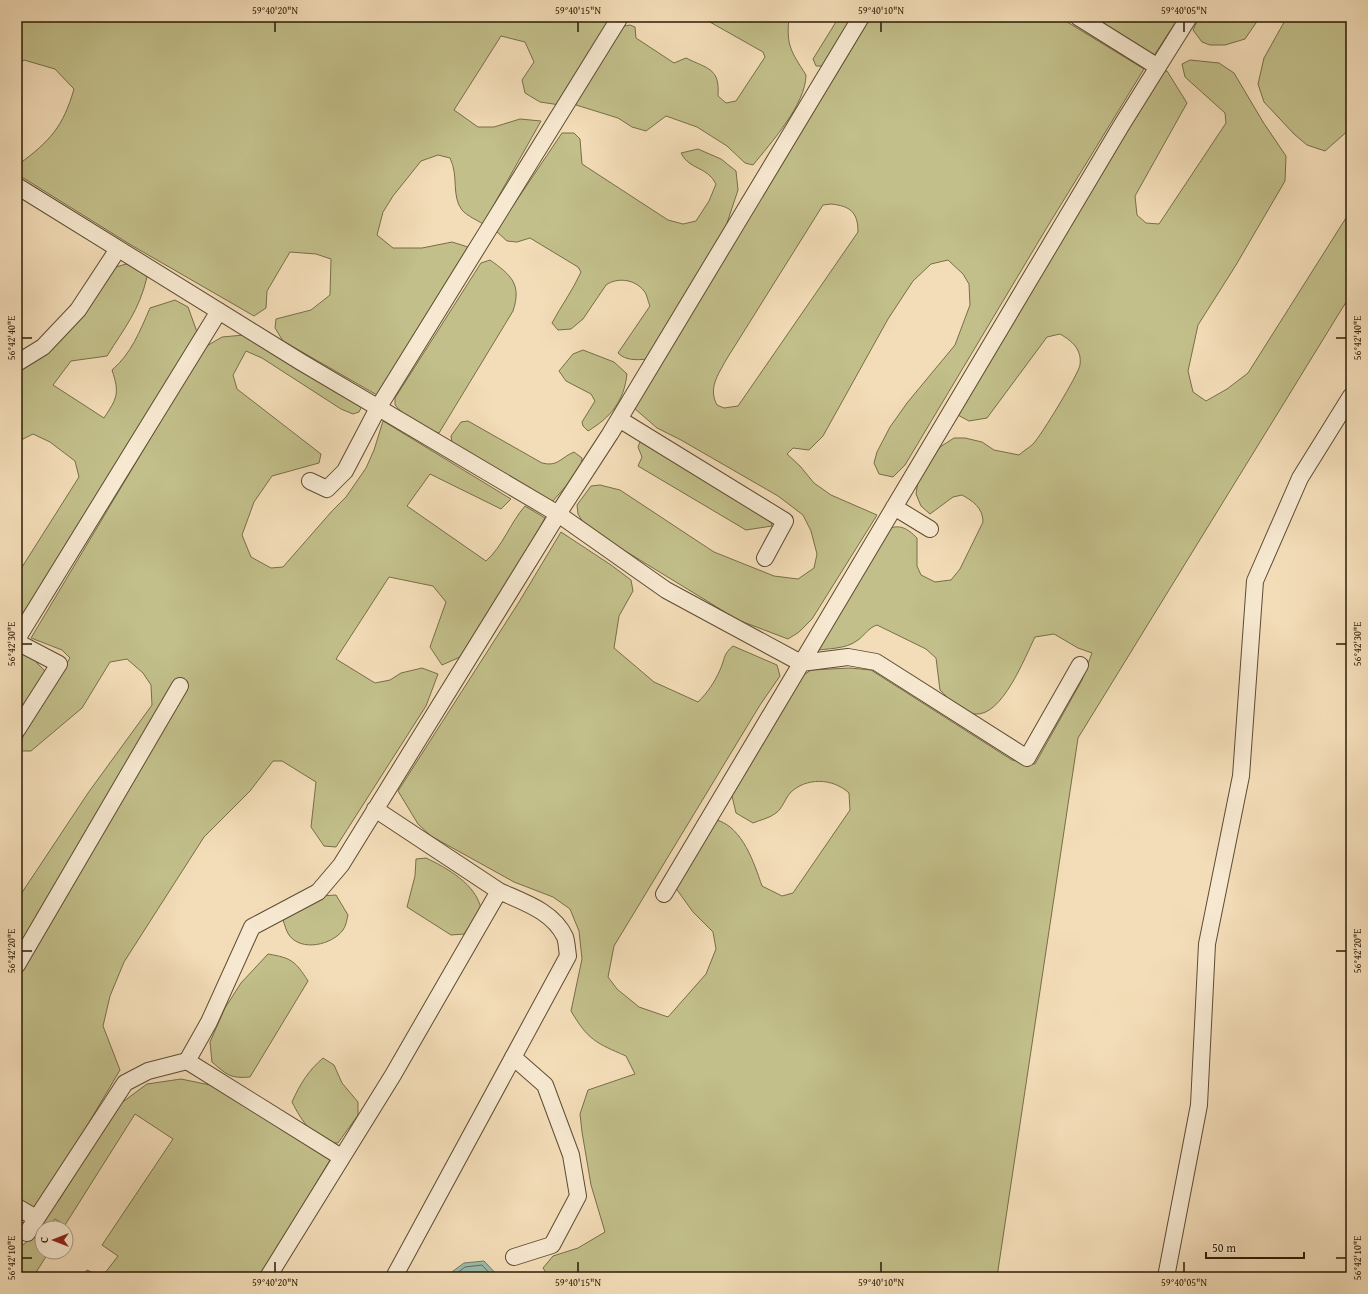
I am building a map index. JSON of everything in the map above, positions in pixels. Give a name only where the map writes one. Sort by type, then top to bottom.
[{"type":"lane","points":[[310,481],[327,489],[345,471],[378,408],[620,17]]},
{"type":"lane","points":[[27,1233],[125,1083],[148,1071],[187,1061],[209,1022],[252,927],[318,892],[341,865],[558,514],[619,419],[861,17]]},
{"type":"lane","points":[[1078,17],[1158,67]]},
{"type":"lane","points":[[664,894],[801,662],[1189,17]]},
{"type":"lane","points":[[17,186],[378,408],[558,514],[666,590],[801,662],[848,657],[876,662],[1027,758],[1080,665]]},
{"type":"lane","points":[[17,362],[43,347],[78,310],[118,248]]},
{"type":"lane","points":[[17,730],[58,664],[17,640],[219,311]]},
{"type":"lane","points":[[1166,1277],[1199,1105],[1207,944],[1241,776],[1255,581],[1300,478],[1351,396]]},
{"type":"lane","points":[[619,419],[785,521],[765,558]]},
{"type":"lane","points":[[894,507],[930,529]]},
{"type":"lane","points":[[17,965],[180,686]]},
{"type":"lane","points":[[375,809],[499,890],[543,911],[559,928],[565,938],[568,956],[394,1277]]},
{"type":"lane","points":[[268,1277],[393,1075],[499,890]]},
{"type":"lane","points":[[513,1057],[545,1085],[571,1155],[578,1196],[552,1245],[514,1257]]},
{"type":"lane","points":[[187,1061],[341,1157]]},
{"type":"lane","points":[[17,1207],[36,1218]]},
{"type":"shaded area","points":[[17,17],[607,17],[610,21],[560,105],[540,102],[525,93],[522,80],[534,62],[525,42],[501,36],[454,110],[478,127],[494,127],[520,119],[541,121],[483,224],[462,210],[457,198],[453,165],[450,158],[438,155],[421,161],[393,196],[383,212],[377,235],[393,248],[422,248],[452,242],[468,247],[377,395],[283,341],[275,328],[276,319],[311,310],[330,295],[331,259],[316,254],[290,252],[267,291],[266,308],[254,316],[131,245],[17,174],[19,164],[39,148],[54,132],[65,114],[74,89],[55,69],[24,60],[17,66]]},
{"type":"shaded area","points":[[701,17],[789,17],[789,42],[793,54],[806,75],[804,86],[794,111],[753,165],[745,163],[727,146],[697,127],[666,116],[646,131],[632,127],[618,118],[576,105],[575,100],[619,27],[630,25],[635,27],[636,38],[674,63],[686,58],[706,67],[715,75],[718,87],[718,96],[726,103],[736,101],[765,57],[763,52]]},
{"type":"shaded area","points":[[839,17],[853,17],[824,66],[816,66],[813,59]]},
{"type":"shaded area","points":[[871,17],[1059,17],[1144,69],[1046,229],[905,465],[893,477],[879,474],[874,463],[877,452],[890,427],[907,403],[955,345],[970,305],[969,284],[963,274],[948,260],[931,264],[913,281],[888,319],[823,436],[809,450],[793,448],[787,454],[800,466],[814,483],[831,495],[877,515],[812,619],[799,632],[788,639],[738,620],[586,527],[578,514],[577,505],[591,486],[600,485],[620,490],[714,552],[774,576],[798,579],[814,568],[817,554],[811,531],[803,515],[778,496],[681,440],[657,428],[634,408]],"holes":[[[823,205],[838,205],[852,211],[858,225],[858,232],[738,406],[724,408],[717,405],[714,399],[714,387],[717,376],[726,360]]]},
{"type":"shaded area","points":[[1088,17],[1179,17],[1153,57]]},
{"type":"shaded area","points":[[1199,17],[1260,17],[1245,39],[1225,45],[1210,45],[1202,42],[1193,30]]},
{"type":"shaded area","points":[[1287,17],[1351,17],[1351,128],[1325,151],[1307,145],[1294,134],[1264,102],[1258,84],[1264,58]]},
{"type":"shaded area","points":[[1190,60],[1219,63],[1234,73],[1263,122],[1286,156],[1285,181],[1236,265],[1198,325],[1188,371],[1193,392],[1206,401],[1227,389],[1248,373],[1351,210],[1351,294],[1078,738],[997,1277],[549,1277],[543,1268],[553,1256],[578,1248],[605,1232],[591,1185],[582,1132],[580,1114],[588,1090],[635,1074],[626,1056],[607,1048],[594,1040],[588,1035],[571,1011],[582,959],[579,931],[570,909],[553,897],[514,882],[431,836],[418,824],[398,791],[519,602],[561,532],[631,580],[633,591],[619,616],[614,648],[654,682],[698,702],[713,683],[726,654],[733,646],[777,665],[780,676],[760,705],[614,946],[608,977],[617,989],[639,1007],[668,1017],[706,974],[716,949],[713,932],[693,912],[675,887],[717,820],[734,830],[741,838],[751,857],[762,886],[782,896],[793,893],[850,810],[849,793],[835,784],[820,781],[804,784],[796,788],[790,793],[774,815],[765,819],[753,823],[736,813],[732,796],[798,679],[811,670],[850,668],[871,670],[1012,760],[1035,764],[1082,680],[1092,653],[1078,648],[1054,634],[1035,637],[1019,671],[1003,696],[994,706],[985,712],[975,714],[960,708],[940,690],[936,658],[926,649],[877,625],[858,640],[847,646],[812,651],[887,529],[900,527],[907,529],[917,538],[917,566],[921,575],[935,582],[951,580],[960,569],[983,522],[983,517],[977,506],[962,495],[953,497],[930,514],[921,506],[916,494],[918,481],[940,447],[954,438],[965,438],[982,442],[994,450],[1019,455],[1033,444],[1044,429],[1067,391],[1080,365],[1078,350],[1072,343],[1060,334],[1047,337],[987,418],[969,421],[956,414],[1161,71],[1167,71],[1187,103],[1135,196],[1137,215],[1146,223],[1159,224],[1226,123],[1225,113],[1185,77],[1182,64]]},
{"type":"shaded area","points":[[562,133],[574,133],[580,139],[582,164],[668,220],[683,224],[696,221],[709,201],[716,184],[708,174],[689,162],[681,153],[698,149],[721,159],[736,171],[738,190],[724,232],[648,359],[628,359],[618,353],[650,306],[646,294],[640,287],[626,280],[610,282],[606,285],[583,319],[571,329],[558,330],[552,323],[581,272],[578,267],[530,238],[517,242],[507,241],[496,231]]},
{"type":"shaded area","points":[[490,260],[504,270],[513,281],[516,294],[513,311],[439,433],[421,426],[404,414],[395,405],[395,398],[481,263]]},
{"type":"shaded area","points":[[126,264],[138,269],[147,277],[136,309],[107,356],[71,361],[53,385],[104,418],[116,396],[116,385],[112,370],[125,357],[130,349],[139,334],[150,308],[175,300],[188,307],[197,332],[17,626],[17,575],[79,477],[75,461],[50,442],[33,434],[23,439],[17,446],[17,367],[116,267]]},
{"type":"shaded area","points":[[244,335],[362,406],[359,412],[353,414],[341,409],[262,358],[246,351],[233,375],[237,389],[321,454],[319,463],[272,476],[254,502],[242,535],[251,557],[271,568],[283,567],[346,497],[366,468],[374,450],[383,421],[511,499],[501,509],[430,474],[407,506],[486,561],[502,541],[525,506],[545,518],[485,623],[460,657],[442,665],[430,647],[446,602],[433,586],[389,577],[336,659],[375,683],[390,680],[401,673],[422,668],[438,674],[426,706],[336,847],[324,846],[311,827],[316,782],[282,761],[273,761],[250,791],[204,837],[124,962],[110,996],[103,1026],[120,1070],[35,1214],[17,1202],[17,976],[23,967],[17,956],[17,900],[88,793],[152,705],[151,685],[143,673],[127,659],[110,662],[82,708],[31,751],[19,751],[24,733],[70,658],[62,650],[31,638],[205,347],[222,337]]},
{"type":"shaded area","points":[[583,350],[614,362],[627,374],[623,392],[615,407],[610,414],[588,431],[583,426],[582,422],[595,401],[591,394],[566,381],[559,371],[573,354]]},
{"type":"shaded area","points":[[468,421],[542,463],[555,463],[574,452],[582,458],[581,469],[552,502],[452,443],[451,436],[461,422]]},
{"type":"shaded area","points":[[646,441],[770,516],[772,526],[746,530],[638,466],[642,457],[638,447],[640,442]]},
{"type":"shaded area","points":[[24,650],[47,673],[17,721],[17,652]]},
{"type":"shaded area","points":[[426,858],[460,878],[478,900],[481,909],[464,934],[451,935],[407,907],[415,876],[416,859]]},
{"type":"shaded area","points":[[336,895],[348,915],[344,928],[338,935],[332,940],[324,943],[308,945],[301,944],[289,935],[283,920],[287,915],[320,896]]},
{"type":"shaded area","points":[[268,954],[288,959],[300,969],[308,981],[250,1077],[229,1075],[212,1062],[210,1042],[225,1008],[241,983]]},
{"type":"shaded area","points":[[323,1058],[334,1065],[342,1083],[358,1102],[358,1115],[338,1143],[323,1140],[310,1130],[292,1102],[305,1078]]},
{"type":"shaded area","points":[[181,1079],[210,1085],[312,1145],[330,1160],[260,1277],[102,1277],[118,1256],[102,1245],[173,1139],[135,1114],[68,1220],[43,1220],[47,1212],[59,1200],[120,1104],[147,1084]]},
{"type":"shaded area","points":[[17,1216],[22,1222],[20,1239],[23,1245],[34,1236],[34,1260],[44,1260],[33,1277],[17,1270]]},
{"type":"shaded area","points":[[87,1270],[102,1277],[83,1277]]},
{"type":"water","points":[[484,1261],[499,1277],[445,1277],[464,1263]]}]
